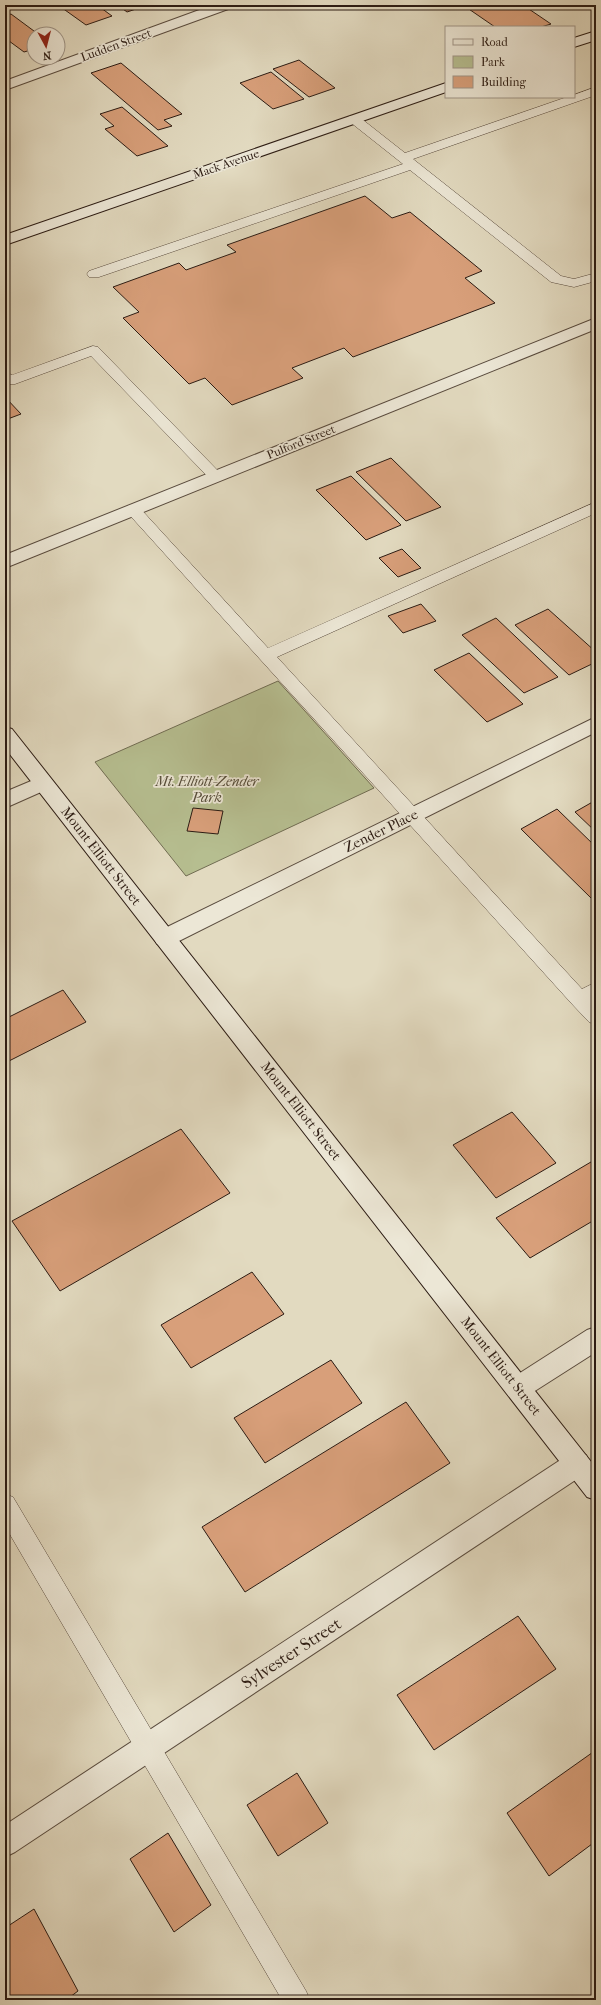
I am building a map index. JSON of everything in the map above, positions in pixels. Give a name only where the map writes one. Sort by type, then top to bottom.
[{"type":"street","name":"Ludden Street","points":[[5,86],[226,5]]},
{"type":"street","points":[[575,43],[596,35]]},
{"type":"street","name":"Mack Avenue","points":[[5,240],[445,87]]},
{"type":"street","name":"Pulford Street","points":[[5,562],[596,323]]},
{"type":"street","name":"Zender Place","points":[[165,938],[596,724]]},
{"type":"street","name":"Mount Elliott Street","points":[[5,734],[596,1488]]},
{"type":"street","points":[[5,801],[43,784]]},
{"type":"street","points":[[518,1388],[596,1338]]},
{"type":"street","name":"Sylvester Street","points":[[5,1842],[577,1464]]},
{"type":"lane","points":[[94,274],[408,161],[596,91]]},
{"type":"lane","points":[[354,119],[556,279],[574,284],[596,277]]},
{"type":"lane","points":[[5,376],[10,381],[93,350],[216,477]]},
{"type":"lane","points":[[265,656],[596,507]]},
{"type":"lane","points":[[133,510],[596,1017]]},
{"type":"lane","points":[[579,999],[596,990]]},
{"type":"lane","points":[[5,1505],[297,2000]]},
{"type":"green space","name":"Mt. Elliott-Zender Park","points":[[278,681],[374,788],[186,876],[95,762]]},
{"type":"building","points":[[58,5],[97,5],[112,16],[86,25]]},
{"type":"building","points":[[105,5],[139,5],[142,7],[127,12],[119,6],[110,9]]},
{"type":"building","points":[[463,5],[523,5],[551,24],[544,26],[494,26]]},
{"type":"building","points":[[11,14],[27,26],[26,51],[24,52],[5,38],[5,16]]},
{"type":"building","points":[[299,60],[335,88],[309,97],[273,69]]},
{"type":"building","points":[[121,63],[182,114],[164,120],[172,126],[158,130],[91,73]]},
{"type":"building","points":[[271,72],[304,99],[273,109],[240,83]]},
{"type":"building","points":[[122,107],[168,146],[137,156],[105,129],[114,126],[100,114]]},
{"type":"building","points":[[365,196],[392,218],[410,212],[482,271],[465,278],[495,303],[353,357],[344,348],[292,368],[303,378],[232,405],[205,378],[189,384],[123,318],[139,312],[113,287],[179,263],[186,270],[236,252],[227,245]]},
{"type":"building","points":[[5,397],[21,414],[5,420]]},
{"type":"building","points":[[391,458],[441,507],[406,521],[356,472]]},
{"type":"building","points":[[351,476],[401,525],[366,540],[316,490]]},
{"type":"building","points":[[402,549],[421,568],[398,577],[379,558]]},
{"type":"building","points":[[421,604],[436,621],[403,633],[388,616]]},
{"type":"building","points":[[548,609],[596,652],[596,662],[569,675],[515,625]]},
{"type":"building","points":[[496,618],[558,677],[524,693],[462,635]]},
{"type":"building","points":[[469,653],[523,704],[487,722],[434,670]]},
{"type":"building","points":[[596,800],[596,832],[575,812]]},
{"type":"building","points":[[193,808],[223,811],[218,834],[187,831]]},
{"type":"building","points":[[557,809],[596,847],[596,895],[591,898],[521,829]]},
{"type":"building","points":[[63,990],[86,1022],[5,1063],[5,1019]]},
{"type":"building","points":[[512,1112],[556,1163],[496,1198],[453,1145]]},
{"type":"building","points":[[181,1129],[230,1193],[60,1291],[12,1221]]},
{"type":"building","points":[[596,1159],[596,1219],[530,1258],[496,1218]]},
{"type":"building","points":[[252,1272],[284,1314],[191,1368],[161,1325]]},
{"type":"building","points":[[331,1360],[362,1403],[265,1463],[234,1418]]},
{"type":"building","points":[[406,1402],[450,1463],[245,1592],[202,1527]]},
{"type":"building","points":[[518,1616],[556,1669],[434,1750],[397,1695]]},
{"type":"building","points":[[596,1750],[596,1841],[549,1876],[507,1813]]},
{"type":"building","points":[[297,1773],[328,1823],[278,1856],[247,1805]]},
{"type":"building","points":[[168,1833],[211,1905],[174,1932],[130,1859]]},
{"type":"building","points":[[34,1909],[78,1991],[66,2000],[5,2000],[5,1928]]}]
